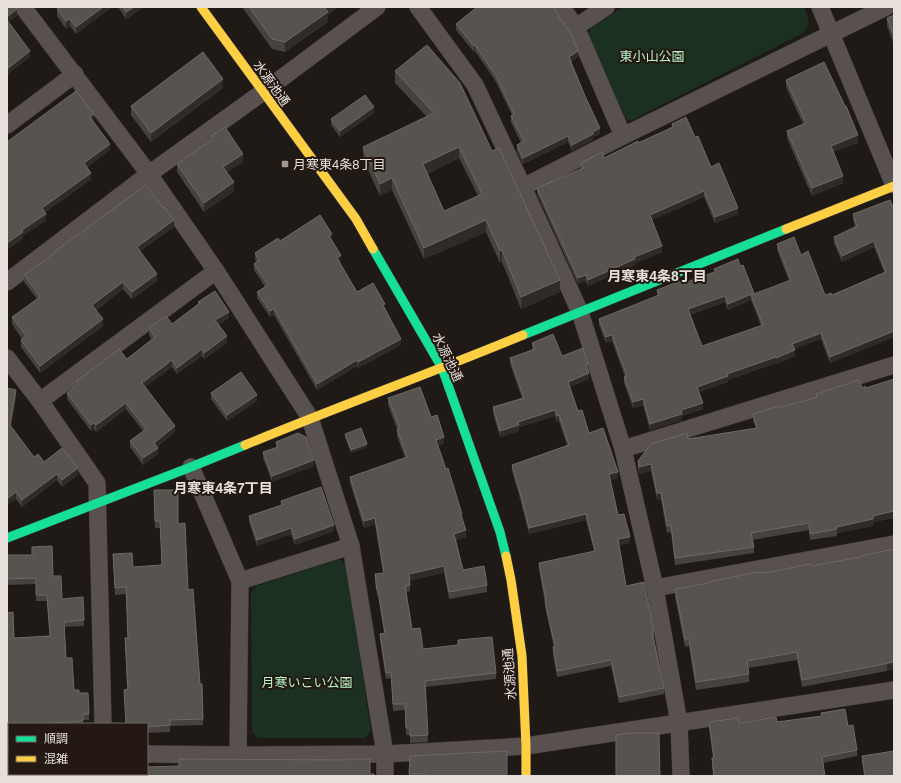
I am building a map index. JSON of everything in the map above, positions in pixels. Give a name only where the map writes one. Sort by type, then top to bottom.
[{"type":"street","points":[[23,7],[149,174],[216,271],[310,418],[351,546],[385,754],[386,776]]},
{"type":"street","name":"水源池通","points":[[201,7],[356,219],[442,368],[500,532],[506,559],[522,656],[526,776]]},
{"type":"street","points":[[7,282],[149,174],[263,92],[377,7]]},
{"type":"street","points":[[418,7],[475,85],[580,312],[623,449],[655,588],[679,723],[681,776]]},
{"type":"street","points":[[561,7],[576,27],[623,136]]},
{"type":"street","points":[[576,27],[606,7]]},
{"type":"street","points":[[7,538],[98,504],[310,418],[442,368],[894,186],[820,7]]},
{"type":"street","points":[[523,187],[623,136],[886,7]]},
{"type":"street","points":[[7,125],[75,74]]},
{"type":"street","points":[[40,401],[216,271]]},
{"type":"street","points":[[7,358],[40,401],[97,483],[103,723]]},
{"type":"street","points":[[623,449],[894,365]]},
{"type":"street","points":[[191,467],[240,581],[238,755]]},
{"type":"street","points":[[655,588],[894,544]]},
{"type":"street","points":[[240,581],[351,546]]},
{"type":"street","points":[[148,754],[385,754],[526,746],[894,690]]},
{"type":"green space","name":"東小山公園","points":[[623,7],[804,7],[809,22],[805,32],[630,121],[624,117],[588,37],[590,29]]},
{"type":"green space","name":"月寒いこい公園","points":[[340,559],[346,564],[371,731],[365,738],[258,738],[252,732],[251,593],[256,586]]},
{"type":"building","points":[[7,7],[15,7],[17,9],[7,17]]},
{"type":"building","points":[[60,7],[103,7],[76,27],[70,19],[66,21],[57,9]]},
{"type":"building","points":[[123,7],[134,7],[126,12]]},
{"type":"building","points":[[249,7],[324,7],[328,12],[285,42],[272,39]]},
{"type":"building","points":[[477,7],[553,7],[571,34],[578,51],[569,57],[600,128],[593,132],[593,134],[572,145],[568,136],[523,158],[517,145],[524,141],[511,116],[514,114],[496,76],[475,45],[474,46],[456,24]]},
{"type":"building","points":[[894,15],[894,36],[887,18]]},
{"type":"building","points":[[7,20],[30,51],[7,69]]},
{"type":"building","points":[[427,45],[460,83],[492,151],[499,148],[560,280],[521,297],[502,250],[500,251],[486,220],[424,248],[392,178],[380,184],[363,147],[434,113],[395,71]],"holes":[[[459,147],[482,194],[444,211],[423,164]]]},
{"type":"building","points":[[203,52],[223,79],[151,133],[131,106]]},
{"type":"building","points":[[824,62],[846,106],[858,135],[831,146],[843,176],[812,188],[787,131],[806,123],[786,80]]},
{"type":"building","points":[[76,91],[94,114],[90,117],[110,144],[84,163],[91,173],[42,208],[46,214],[22,230],[23,232],[7,243],[7,142]]},
{"type":"building","points":[[365,95],[374,107],[340,131],[331,119]]},
{"type":"building","points":[[686,117],[695,137],[698,136],[711,167],[719,163],[738,208],[715,217],[704,191],[650,215],[662,246],[634,257],[635,259],[588,280],[586,275],[578,278],[537,188],[583,168],[581,163],[602,152],[604,158],[638,141],[638,143],[673,127],[672,124]]},
{"type":"building","points":[[225,127],[243,154],[223,167],[234,182],[204,203],[177,164],[213,139],[211,136]]},
{"type":"building","points":[[146,185],[174,220],[137,247],[157,274],[132,292],[123,282],[92,305],[103,319],[40,366],[21,340],[26,336],[12,317],[40,297],[24,275]]},
{"type":"building","points":[[890,200],[894,209],[894,331],[830,357],[821,333],[792,344],[795,350],[776,358],[727,374],[728,376],[697,387],[703,403],[681,410],[682,414],[650,424],[643,399],[633,402],[624,377],[627,376],[612,335],[606,337],[599,319],[659,295],[657,290],[680,281],[681,284],[715,272],[714,269],[738,259],[740,266],[743,265],[754,293],[728,304],[725,296],[688,309],[702,346],[763,325],[751,295],[791,280],[777,244],[794,237],[801,255],[808,251],[825,295],[831,293],[832,295],[886,272],[874,241],[842,256],[834,237],[857,226],[853,214]]},
{"type":"building","points":[[320,215],[332,234],[329,236],[341,255],[337,258],[357,292],[373,283],[385,304],[383,305],[401,339],[358,362],[357,360],[317,384],[274,309],[270,311],[257,292],[268,285],[254,264],[259,260],[255,253],[278,238],[280,241]]},
{"type":"building","points":[[215,291],[229,312],[215,320],[227,336],[204,353],[202,349],[177,368],[172,360],[142,383],[175,426],[154,443],[158,448],[143,458],[130,441],[146,429],[126,403],[96,425],[94,423],[91,425],[67,393],[78,384],[76,382],[119,349],[127,359],[155,337],[149,328],[166,316],[172,324],[200,303],[198,302]]},
{"type":"building","points":[[553,334],[562,356],[583,348],[589,373],[568,382],[578,411],[582,410],[589,433],[603,428],[618,472],[609,474],[618,515],[624,514],[630,537],[618,539],[626,586],[644,582],[654,632],[652,632],[664,688],[619,697],[611,660],[557,671],[553,647],[555,646],[545,601],[539,563],[595,551],[586,514],[529,528],[512,465],[569,445],[559,415],[557,416],[555,410],[518,422],[519,425],[500,431],[493,407],[524,398],[510,358],[535,349],[532,343]]},
{"type":"building","points":[[241,372],[257,395],[227,415],[211,393]]},
{"type":"building","points":[[894,379],[894,511],[873,516],[873,519],[837,527],[837,529],[810,534],[809,523],[751,533],[754,547],[675,558],[671,525],[667,526],[661,493],[657,493],[651,464],[639,467],[638,461],[651,444],[687,433],[688,439],[757,428],[753,414],[817,397],[816,394],[859,380],[862,388],[865,386],[866,388]]},
{"type":"building","points":[[420,387],[431,417],[437,415],[444,437],[436,440],[446,469],[448,468],[466,530],[454,534],[463,570],[484,566],[487,585],[449,592],[444,566],[409,574],[410,585],[405,586],[412,629],[420,628],[423,649],[458,645],[458,640],[492,637],[496,673],[425,681],[428,735],[410,736],[410,728],[406,728],[405,704],[393,704],[391,672],[386,673],[380,634],[385,633],[375,574],[384,573],[375,518],[364,521],[350,477],[407,457],[397,429],[400,429],[388,398]]},
{"type":"building","points":[[7,388],[16,390],[10,425],[34,457],[38,454],[44,462],[62,448],[78,468],[62,480],[57,474],[22,500],[16,492],[7,499]]},
{"type":"building","points":[[361,428],[367,444],[351,450],[345,434]]},
{"type":"building","points":[[298,433],[306,437],[314,460],[272,476],[263,452],[278,447],[276,442]]},
{"type":"building","points":[[321,487],[334,525],[295,539],[291,528],[257,540],[249,516],[282,505],[281,501]]},
{"type":"building","points":[[154,490],[178,490],[178,524],[185,523],[188,590],[193,589],[200,684],[202,684],[203,719],[170,720],[170,725],[148,727],[148,723],[126,723],[124,690],[128,689],[125,638],[128,638],[126,587],[115,588],[113,554],[132,553],[133,567],[162,565],[160,521],[155,521]]},
{"type":"building","points":[[52,546],[53,576],[61,576],[62,599],[83,597],[84,620],[64,622],[66,658],[72,658],[74,690],[79,690],[79,693],[88,693],[89,714],[83,714],[83,721],[54,723],[8,723],[7,728],[7,613],[13,612],[14,638],[50,636],[47,595],[36,595],[36,578],[7,579],[7,555],[32,555],[32,547]]},
{"type":"building","points":[[894,549],[894,662],[802,680],[797,652],[747,661],[749,674],[696,682],[689,639],[685,639],[675,589],[758,572],[764,573],[811,564],[812,566]]},
{"type":"building","points":[[845,709],[848,726],[853,725],[857,750],[822,757],[825,776],[714,776],[712,758],[714,758],[709,722],[738,718],[739,723],[776,717],[777,722],[822,716],[821,713]]},
{"type":"building","points":[[630,733],[659,733],[660,776],[616,776],[616,735]]},
{"type":"building","points":[[507,751],[507,776],[425,776],[425,774],[409,774],[410,756]]},
{"type":"building","points":[[894,751],[894,776],[865,776],[862,756]]},
{"type":"building","points":[[179,759],[370,759],[370,774],[374,774],[374,776],[123,776],[148,775],[148,767],[179,766]]},
{"type":"building","points":[[7,762],[8,775],[62,775],[62,776],[7,776]]},
{"type":"traffic: fast","points":[[523,335],[786,229]]},
{"type":"traffic: fast","points":[[373,249],[442,368],[500,532],[506,556]]},
{"type":"traffic: fast","points":[[7,538],[245,445]]},
{"type":"traffic: slow","points":[[201,7],[356,219],[373,249]]},
{"type":"traffic: slow","points":[[786,229],[894,186]]},
{"type":"traffic: slow","points":[[245,445],[523,335]]},
{"type":"traffic: slow","points":[[506,556],[522,656],[526,776]]},
{"type":"place","name":"月寒東4条8丁目","points":[[285,164]]},
{"type":"district","name":"月寒東4条8丁目","points":[[657,276]]},
{"type":"district","name":"月寒東4条7丁目","points":[[223,488]]}]
